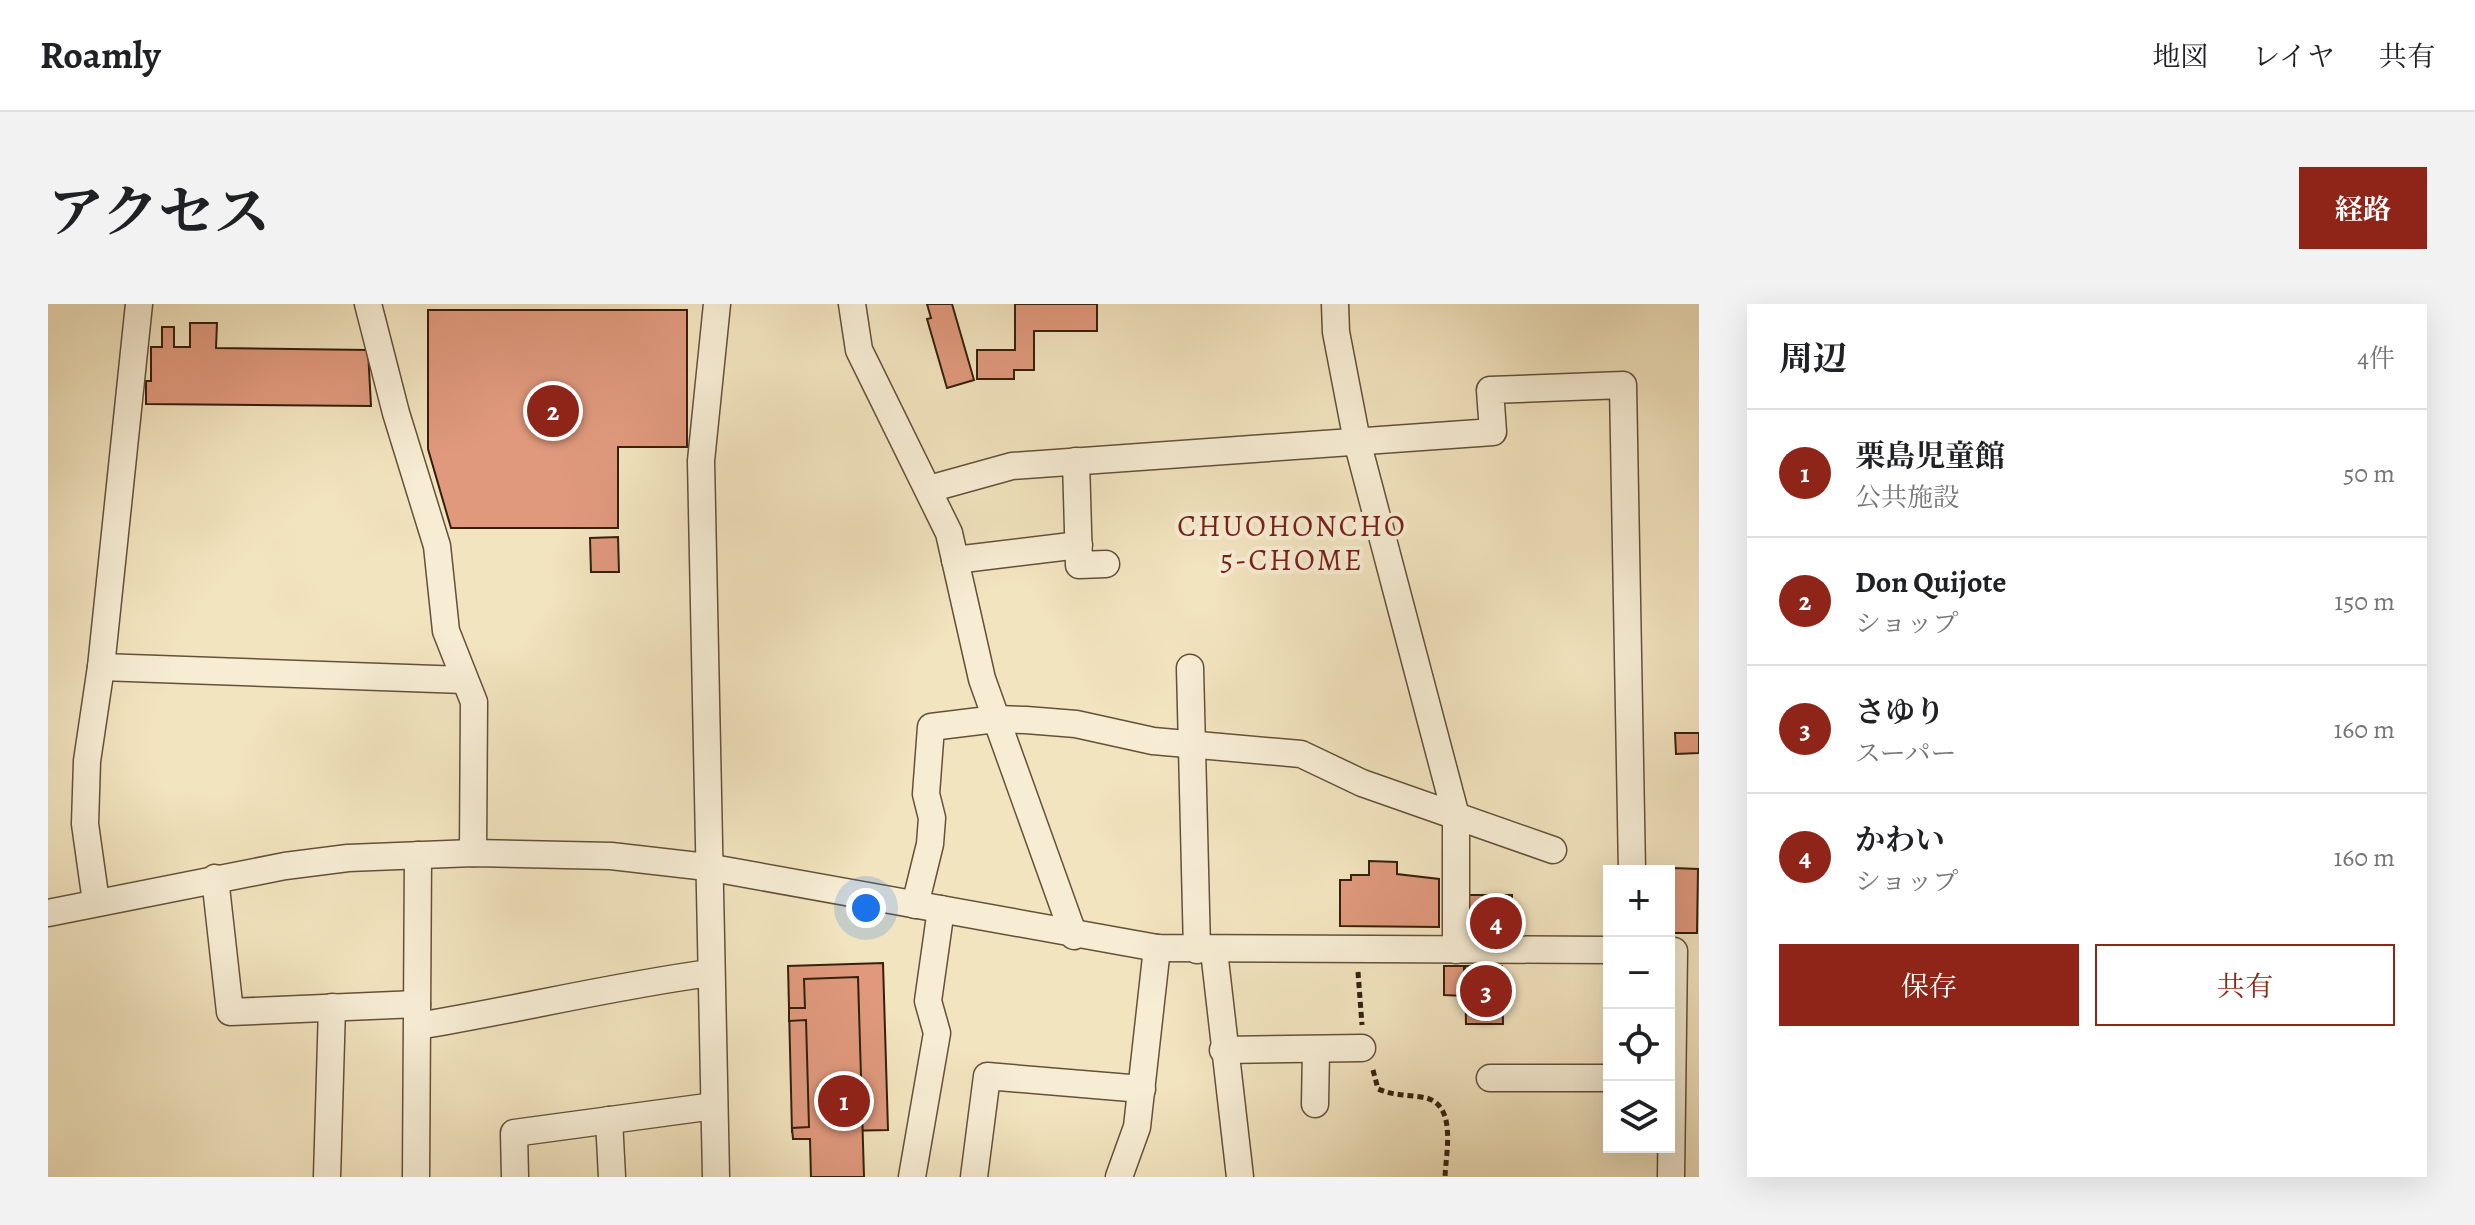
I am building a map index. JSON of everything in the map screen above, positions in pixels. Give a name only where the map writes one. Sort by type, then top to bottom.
[{"type":"street","points":[[96,902],[85,824],[87,761],[101,667],[139,304]]},
{"type":"street","points":[[368,304],[396,413],[437,546],[446,631],[474,702],[473,853]]},
{"type":"street","points":[[716,1177],[707,867],[701,461],[717,304]]},
{"type":"street","points":[[852,304],[859,350],[949,533],[982,679],[1074,936]]},
{"type":"street","points":[[1335,304],[1336,332],[1357,441],[1456,816],[1456,950]]},
{"type":"street","points":[[929,489],[1012,466],[1493,432],[1490,390],[1623,385],[1632,865]]},
{"type":"street","points":[[1076,461],[1079,565],[1106,564]]},
{"type":"street","points":[[955,560],[1079,545]]},
{"type":"street","points":[[101,667],[464,680]]},
{"type":"street","points":[[1190,668],[1191,743],[1205,950],[1223,1050],[1240,1177]]},
{"type":"street","points":[[912,1177],[937,1033],[928,1001],[932,818],[926,794],[931,727],[996,719],[1076,724],[1153,741],[1301,754],[1362,783],[1553,850]]},
{"type":"street","points":[[48,913],[215,878],[348,858],[473,853],[611,856],[707,867],[1074,936],[1157,948],[1603,950]]},
{"type":"street","points":[[416,1177],[418,855]]},
{"type":"street","points":[[215,878],[230,1012],[332,1007],[417,1015],[527,1008],[643,982],[710,973]]},
{"type":"street","points":[[1119,1177],[1137,1127],[1157,948]]},
{"type":"street","points":[[1675,1027],[1681,951]]},
{"type":"street","points":[[327,1177],[332,1007]]},
{"type":"street","points":[[1223,1050],[1366,1049]]},
{"type":"street","points":[[1315,1104],[1316,1050]]},
{"type":"street","points":[[974,1177],[987,1076],[1142,1089]]},
{"type":"street","points":[[1490,1078],[1603,1078]]},
{"type":"street","points":[[1671,1081],[1671,1177]]},
{"type":"street","points":[[515,1177],[514,1133],[714,1106]]},
{"type":"street","points":[[609,1120],[612,1177]]},
{"type":"path","points":[[1357,951],[1360,1016],[1378,1089],[1389,1094],[1426,1097],[1440,1105],[1446,1115],[1445,1177]]},
{"type":"building","points":[[927,304],[952,304],[974,380],[947,388],[927,319],[931,318]]},
{"type":"building","points":[[1015,304],[1097,304],[1097,331],[1034,331],[1034,370],[1014,370],[1014,379],[977,379],[977,350],[1015,350]]},
{"type":"building","points":[[428,310],[687,310],[687,447],[618,447],[618,528],[451,528],[428,449]]},
{"type":"building","points":[[190,323],[217,323],[216,348],[368,350],[371,406],[146,404],[146,381],[151,381],[151,347],[162,347],[162,327],[174,327],[174,347],[190,347]]},
{"type":"building","points":[[618,537],[619,572],[591,572],[590,538]]},
{"type":"building","points":[[1675,733],[1699,733],[1699,753],[1676,754]]},
{"type":"building","points":[[1369,861],[1397,862],[1397,874],[1439,879],[1439,927],[1340,926],[1340,880],[1351,880],[1351,875],[1369,875]]},
{"type":"building","points":[[1675,868],[1698,869],[1697,933],[1675,933]]},
{"type":"building","points":[[1468,895],[1512,895],[1512,935],[1468,935]]},
{"type":"building","points":[[883,963],[888,1130],[792,1132],[788,966]]},
{"type":"building","points":[[1444,966],[1464,966],[1464,996],[1444,995]]},
{"type":"building","points":[[1465,966],[1502,966],[1503,1024],[1466,1024]]},
{"type":"building","points":[[858,977],[864,1177],[811,1177],[810,1139],[793,1139],[792,1128],[809,1127],[806,1020],[789,1021],[789,1008],[805,1008],[804,979]]},
{"type":"place","name":"Don Quijote","points":[[553,411]]},
{"type":"place","name":"かわい","points":[[1496,923]]},
{"type":"place","name":"さゆり","points":[[1486,991]]},
{"type":"place","name":"栗島児童館","points":[[844,1101]]},
{"type":"district","name":"CHUOHONCHO 5-CHOME","points":[[1292,543]]}]
